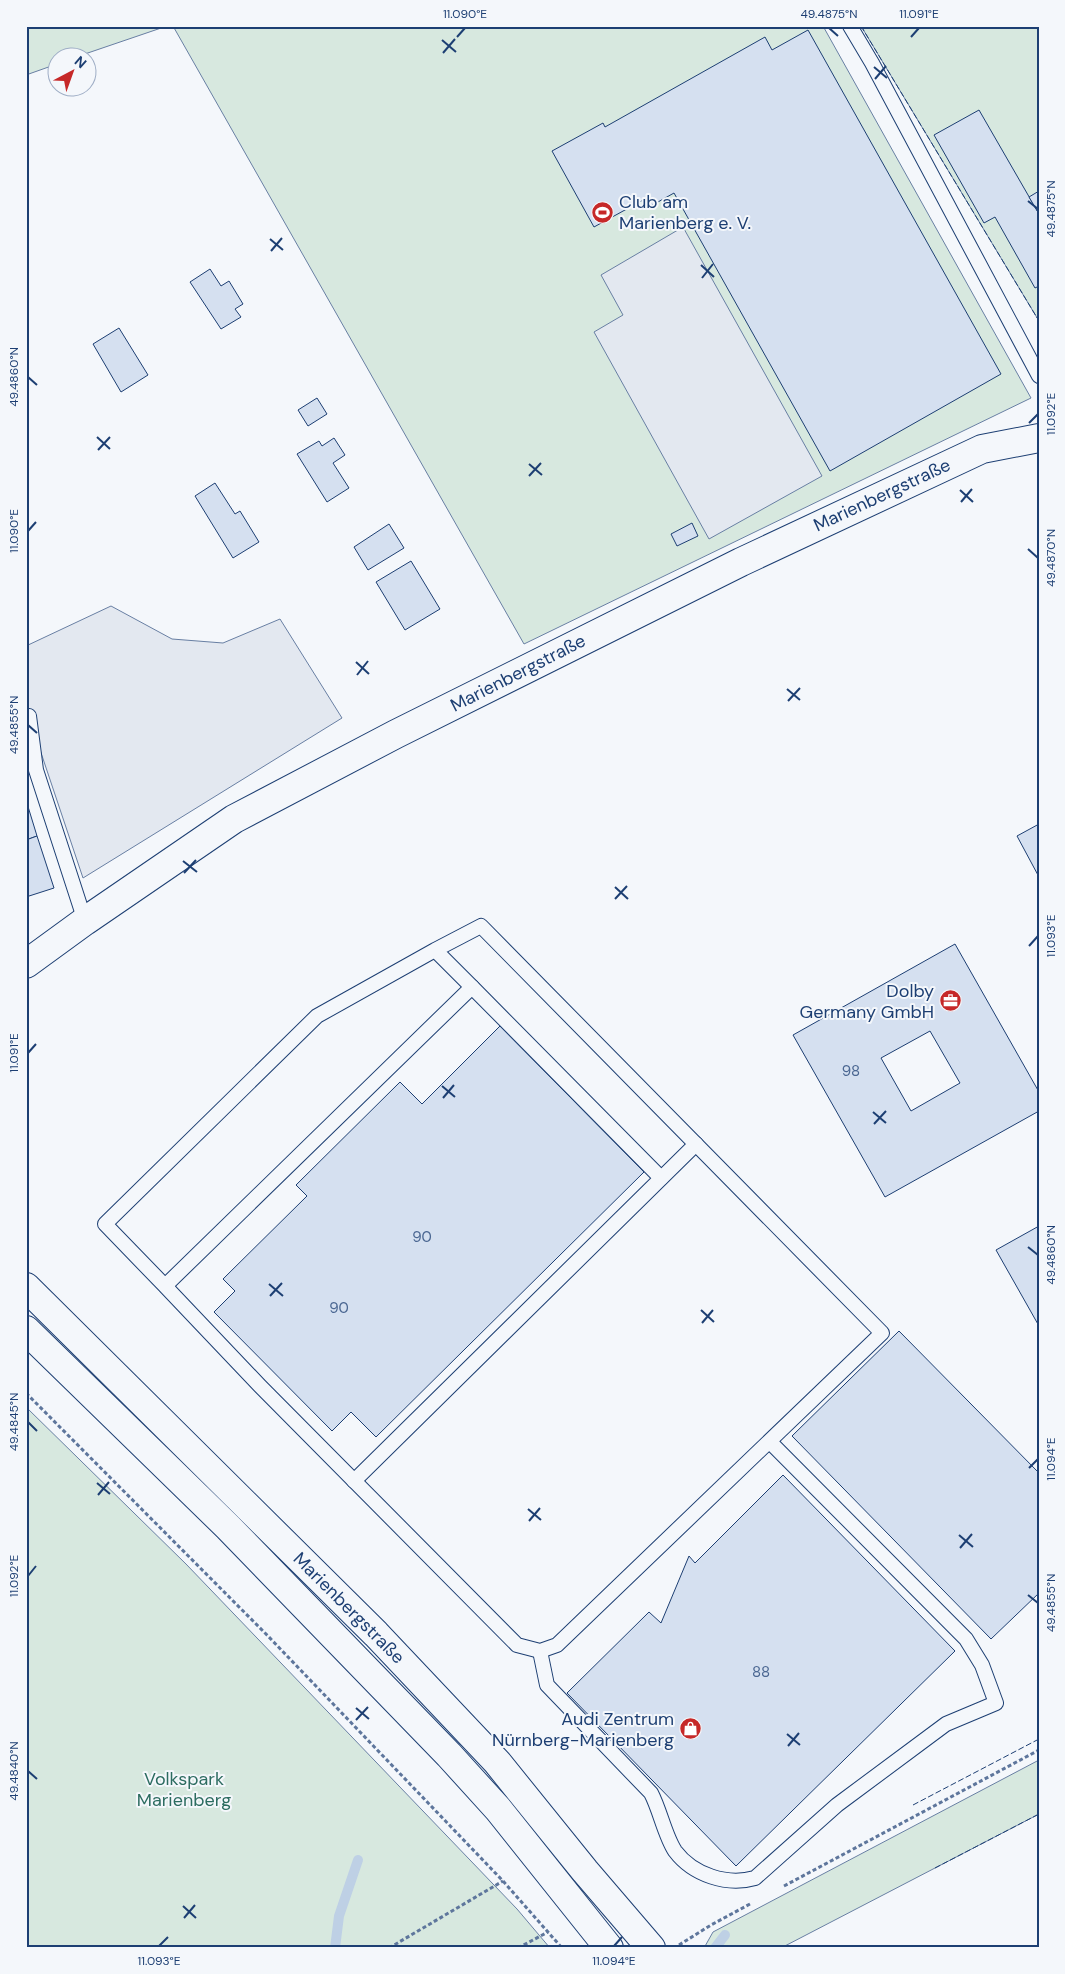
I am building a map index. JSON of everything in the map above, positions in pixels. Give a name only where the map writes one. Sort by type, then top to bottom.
[{"type":"main road","name":"Marienbergstraße","points":[[26,964],[85,921],[234,819],[396,734],[741,562],[982,449],[1039,438]]},
{"type":"main road","name":"Marienbergstraße","points":[[26,1287],[376,1634],[512,1779],[585,1871],[651,1948]]},
{"type":"main road","name":"Marienbergstraße","points":[[26,1330],[228,1527],[474,1782],[609,1948]]},
{"type":"main road","points":[[330,1631],[356,1638],[376,1634]]},
{"type":"lane","points":[[850,26],[872,63],[1039,376]]},
{"type":"lane","points":[[29,716],[36,770],[85,921]]},
{"type":"lane","points":[[481,926],[882,1332],[770,1442],[557,1645],[540,1651],[517,1645],[354,1481],[105,1224],[317,1016],[436,950],[481,926]]},
{"type":"lane","points":[[436,950],[661,1178]]},
{"type":"lane","points":[[165,1286],[472,987]]},
{"type":"lane","points":[[354,1481],[696,1144]]},
{"type":"lane","points":[[540,1651],[547,1686],[651,1793],[658,1805],[675,1850],[689,1864],[707,1875],[725,1881],[742,1881],[755,1878],[837,1805],[946,1724],[996,1704],[982,1665],[966,1639],[770,1442]]},
{"type":"path","points":[[26,1394],[266,1634],[503,1881],[562,1948]]},
{"type":"path","points":[[780,1888],[1039,1750]]},
{"type":"path","points":[[390,1948],[503,1881]]},
{"type":"path","points":[[675,1948],[710,1925],[754,1902]]},
{"type":"path","points":[[518,1948],[548,1932]]},
{"type":"green space","points":[[26,26],[167,26],[98,50],[98,48],[48,48],[48,67],[26,75]]},
{"type":"green space","name":"Club am Marienberg e. V.","points":[[173,26],[823,26],[1031,398],[524,644]]},
{"type":"green space","points":[[861,26],[1039,26],[1039,321]]},
{"type":"green space","name":"Volkspark Marienberg","points":[[26,1407],[186,1564],[517,1909],[550,1948],[26,1948]]},
{"type":"green space","points":[[1039,1760],[1039,1814],[781,1948],[704,1948],[713,1932]]},
{"type":"shaded area","points":[[683,227],[822,476],[709,539],[594,332],[623,315],[601,275]]},
{"type":"shaded area","points":[[111,606],[172,639],[223,643],[280,619],[342,718],[83,878],[26,708],[26,646]]},
{"type":"building","points":[[808,30],[1001,374],[830,471],[674,193],[649,207],[645,199],[594,227],[552,151],[603,123],[605,127],[765,37],[772,50]]},
{"type":"building","points":[[979,110],[1039,214],[1039,286],[1035,288],[995,217],[984,223],[934,135]]},
{"type":"building","points":[[1039,191],[1039,214],[1029,197]]},
{"type":"building","points":[[210,269],[221,286],[229,281],[243,304],[235,309],[241,317],[221,329],[190,282]]},
{"type":"building","points":[[119,328],[148,375],[121,392],[93,344]]},
{"type":"building","points":[[317,398],[327,414],[308,426],[298,410]]},
{"type":"building","points":[[334,438],[345,455],[333,463],[349,488],[327,502],[297,454],[319,441],[322,446]]},
{"type":"building","points":[[215,483],[235,514],[240,511],[259,542],[233,558],[195,496]]},
{"type":"building","points":[[692,523],[698,536],[677,546],[671,534]]},
{"type":"building","points":[[389,524],[404,548],[368,570],[354,547]]},
{"type":"building","points":[[411,561],[440,609],[405,630],[376,582]]},
{"type":"building","points":[[26,800],[37,836],[26,840]]},
{"type":"building","points":[[1039,824],[1039,877],[1017,836]]},
{"type":"building","points":[[37,836],[54,888],[26,897],[26,840]]},
{"type":"building","points":[[955,944],[1039,1092],[1039,1111],[885,1197],[793,1035]],"holes":[[[930,1031],[960,1083],[911,1111],[881,1058]]]},
{"type":"building","points":[[500,1026],[644,1172],[376,1437],[351,1412],[332,1431],[214,1312],[235,1291],[223,1279],[307,1196],[296,1185],[400,1082],[422,1104]]},
{"type":"building","points":[[1039,1226],[1039,1326],[996,1250]]},
{"type":"building","points":[[899,1331],[1039,1473],[1039,1593],[991,1639],[792,1436]]},
{"type":"building","points":[[783,1475],[955,1651],[736,1866],[567,1693],[649,1612],[661,1623],[689,1556],[695,1563]]},
{"type":"waterway","points":[[335,1948],[339,1916],[358,1860]]},
{"type":"waterway","points":[[715,1948],[725,1935]]},
{"type":"fence","points":[[861,26],[1039,321]]},
{"type":"fence","points":[[913,1805],[1039,1739]]},
{"type":"fence","points":[[935,1868],[1039,1814]]},
{"type":"place","name":"Club am Marienberg e. V.","points":[[603,212]]},
{"type":"place","name":"Dolby Germany GmbH","points":[[950,1001]]},
{"type":"place","name":"Audi Zentrum Nürnberg-Marienberg","points":[[690,1729]]}]
